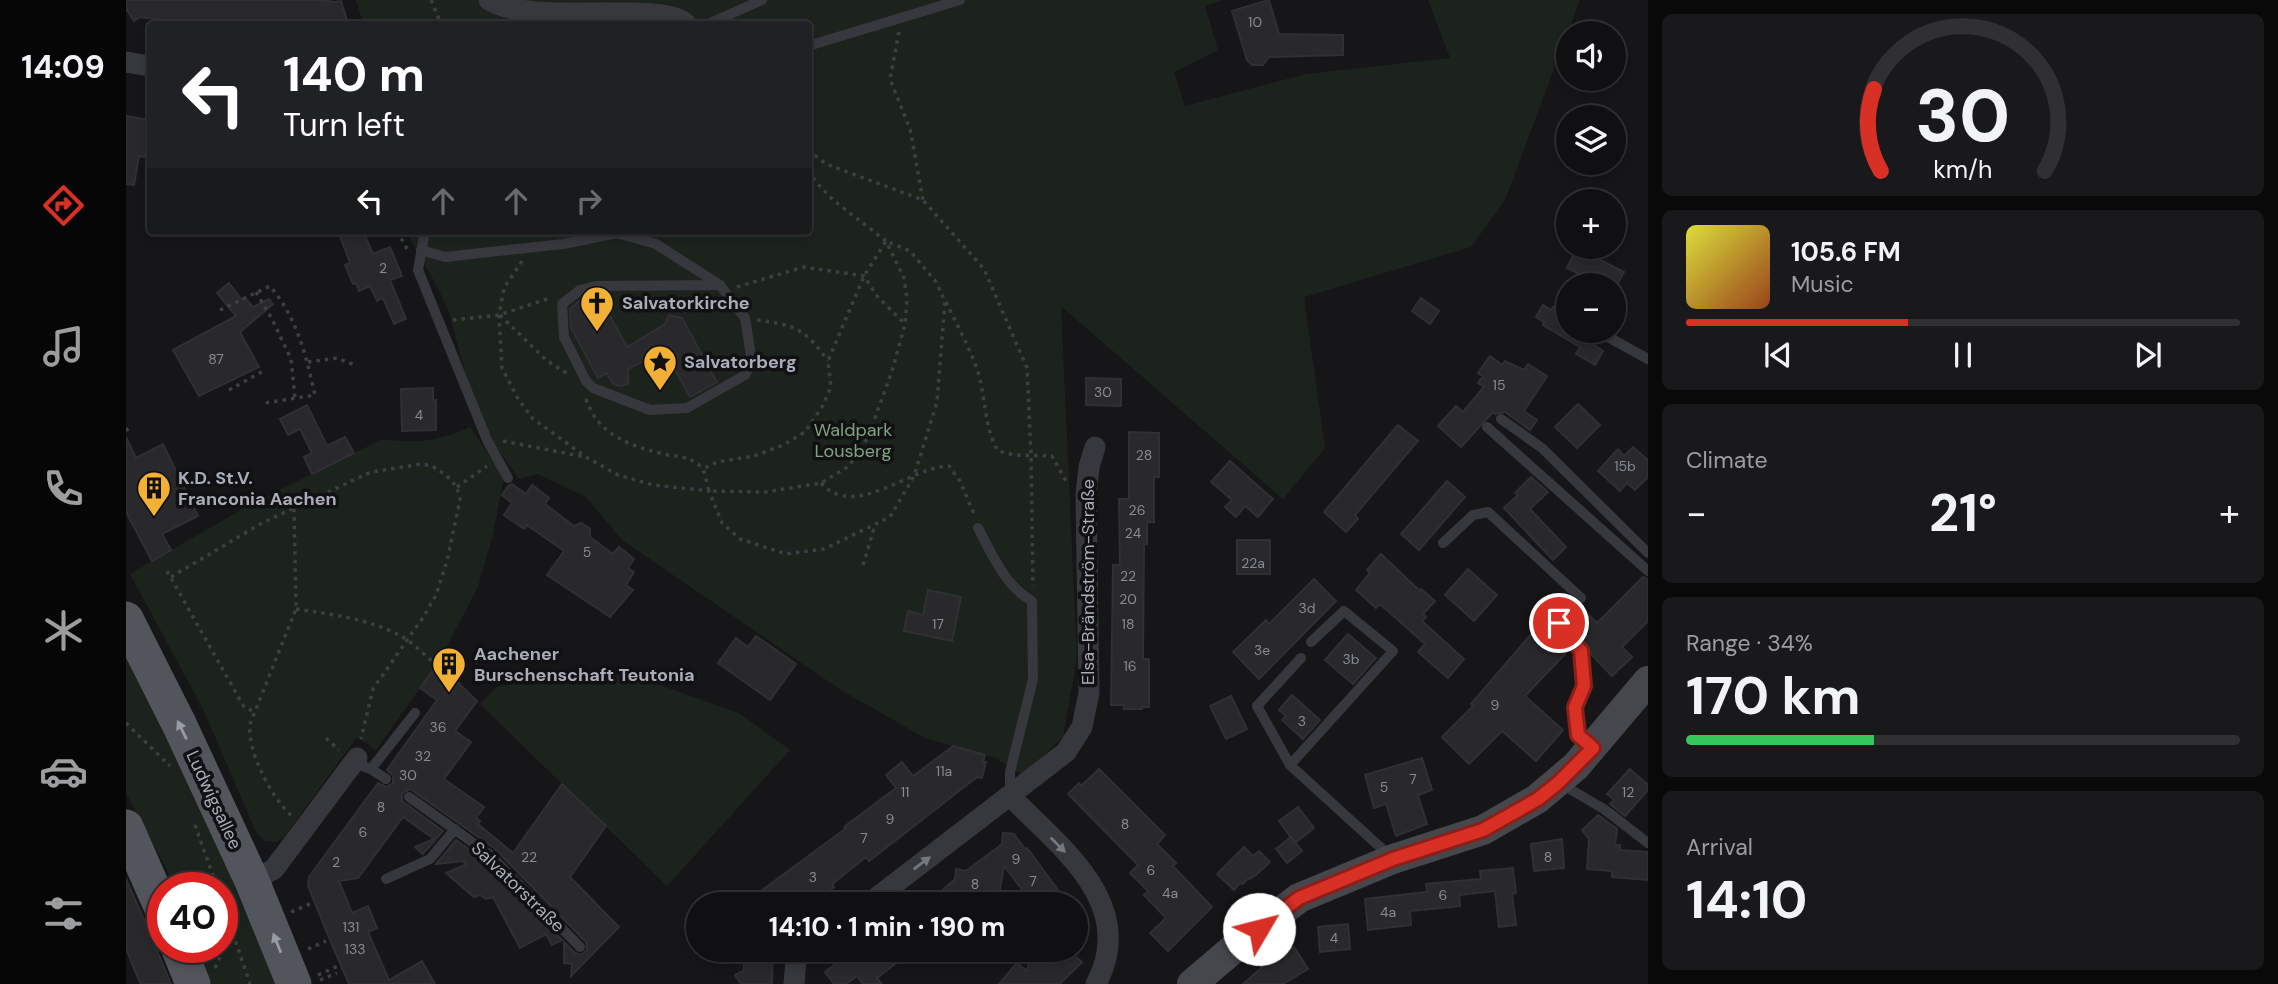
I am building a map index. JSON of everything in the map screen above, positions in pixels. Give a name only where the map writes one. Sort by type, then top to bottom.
[{"type":"main road","name":"Ludwigsallee","points":[[126,619],[180,726],[252,881],[312,979]]},
{"type":"main road","points":[[126,827],[147,875]]},
{"type":"main road","points":[[190,963],[203,979]]},
{"type":"street","points":[[489,0],[498,6],[540,13],[623,10],[663,13],[684,21]]},
{"type":"street","points":[[126,62],[147,66]]},
{"type":"street","name":"Elsa-Brändström-Straße","points":[[884,892],[1066,752],[1082,727],[1088,693],[1086,494],[1089,467],[1095,447]]},
{"type":"street","points":[[1192,984],[1299,898],[1393,859],[1483,830],[1538,799],[1593,748],[1648,681]]},
{"type":"street","points":[[252,881],[274,869],[361,763]]},
{"type":"street","points":[[1010,796],[1082,869],[1099,896],[1108,930],[1109,950],[1097,984]]},
{"type":"street","points":[[794,984],[796,962]]},
{"type":"lane","points":[[715,21],[762,0]]},
{"type":"lane","points":[[812,45],[960,0]]},
{"type":"lane","points":[[424,235],[418,270],[487,440],[509,478]]},
{"type":"lane","points":[[421,250],[445,257],[530,249],[606,235]]},
{"type":"lane","points":[[624,235],[656,244],[723,289],[745,318],[752,362],[745,374],[687,408],[650,410],[590,384],[564,337],[562,304],[580,290],[596,286],[638,284],[723,289]]},
{"type":"lane","points":[[1618,343],[1648,359]]},
{"type":"lane","points":[[1501,419],[1542,448],[1648,553]]},
{"type":"lane","points":[[1488,426],[1648,570]]},
{"type":"lane","points":[[1443,542],[1473,515],[1489,512],[1581,598],[1559,623],[1581,651],[1584,686],[1575,707],[1578,735],[1593,748]]},
{"type":"lane","points":[[978,528],[1015,589],[1032,601],[1033,679],[1010,772],[1010,796]]},
{"type":"lane","points":[[1290,765],[1393,651],[1344,611],[1311,642]]},
{"type":"lane","points":[[1301,658],[1257,706],[1290,765],[1393,859]]},
{"type":"lane","points":[[386,779],[361,763],[415,713]]},
{"type":"lane","points":[[1558,783],[1604,809],[1648,844]]},
{"type":"lane","name":"Salvatorstraße","points":[[410,797],[489,854],[580,947]]},
{"type":"lane","name":"Salvatorstraße","points":[[386,879],[430,859],[455,830]]},
{"type":"path","points":[[431,0],[440,21]]},
{"type":"path","points":[[902,18],[890,79],[910,129],[923,200]]},
{"type":"path","points":[[812,153],[826,164],[923,200],[984,269],[1027,368],[1031,456],[1032,601]]},
{"type":"path","points":[[812,176],[849,215],[886,241],[910,251],[936,282],[977,370],[985,400],[989,436],[998,451],[1052,456],[1068,484],[1086,494]]},
{"type":"path","points":[[828,361],[864,276],[886,241]]},
{"type":"path","points":[[530,249],[504,288],[501,317],[502,368],[532,418],[586,457],[618,475],[653,485],[709,491],[766,492],[821,483],[849,466],[868,437],[892,371],[905,324],[907,299],[904,278],[886,241]]},
{"type":"path","points":[[723,289],[804,267],[864,276],[877,296],[905,324]]},
{"type":"path","points":[[220,310],[270,286],[298,332],[315,395],[265,403]]},
{"type":"path","points":[[256,292],[291,359],[295,398]]},
{"type":"path","points":[[440,322],[501,317],[509,311],[548,297]]},
{"type":"path","points":[[501,317],[560,370],[590,384],[586,400],[593,417],[605,430],[643,449],[690,458],[703,470],[722,523],[740,539],[786,554],[824,549],[890,517],[914,476],[937,402],[945,300]]},
{"type":"path","points":[[703,470],[717,461],[754,456],[783,445],[805,432],[822,407],[831,387],[828,361],[814,340],[790,324],[745,318]]},
{"type":"path","points":[[308,362],[337,358],[357,366]]},
{"type":"path","points":[[229,390],[265,370]]},
{"type":"path","points":[[126,428],[130,435]]},
{"type":"path","points":[[487,440],[586,457]]},
{"type":"path","points":[[457,486],[497,458]]},
{"type":"path","points":[[171,577],[262,523],[371,472],[407,465],[432,466],[457,486],[460,500],[454,534],[439,584],[424,616],[369,698],[361,763]]},
{"type":"path","points":[[821,483],[831,494],[853,497],[886,488],[935,466],[949,466],[960,481],[978,528]]},
{"type":"path","points":[[294,509],[296,609],[250,724],[250,742],[264,776],[282,808],[305,829]]},
{"type":"path","points":[[863,565],[874,525]]},
{"type":"path","points":[[167,570],[244,707],[255,712]]},
{"type":"path","points":[[296,609],[360,619],[408,641],[435,664]]},
{"type":"path","points":[[126,723],[166,764],[174,768]]},
{"type":"path","points":[[289,913],[312,903]]},
{"type":"path","points":[[310,948],[327,941]]},
{"type":"path","points":[[238,944],[250,984]]},
{"type":"path","points":[[203,979],[216,963]]},
{"type":"path","points":[[312,979],[338,966]]},
{"type":"path","points":[[312,979],[337,972]]},
{"type":"green space","name":"Waldpark Lousberg","points":[[356,0],[1222,0],[1205,6],[1218,50],[1174,72],[1185,106],[1306,74],[1450,58],[1428,0],[1580,0],[1572,21],[1556,21],[1556,64],[1505,200],[1471,247],[1304,297],[1325,448],[1283,499],[1061,306],[1077,659],[1063,737],[1023,776],[996,758],[925,738],[841,690],[622,540],[586,497],[538,474],[519,479],[492,441],[465,372],[448,309],[407,235],[812,235],[812,21],[362,21]]},
{"type":"green space","points":[[470,427],[504,477],[493,534],[478,587],[438,663],[376,750],[357,737],[284,837],[277,842],[265,841],[257,834],[203,709],[130,574],[253,503],[383,439],[428,440]]},
{"type":"green space","points":[[126,638],[234,872],[167,872],[126,793]]},
{"type":"green space","points":[[625,673],[739,713],[790,750],[667,886],[480,704],[498,686]]},
{"type":"green space","points":[[238,880],[286,984],[208,984],[200,963],[238,963]]},
{"type":"building","points":[[126,0],[341,1],[347,21],[173,21],[140,17],[134,21],[126,9]]},
{"type":"building","points":[[1269,0],[1279,34],[1343,35],[1343,55],[1269,57],[1263,65],[1252,65],[1247,60],[1232,11]]},
{"type":"building","points":[[126,116],[147,120],[147,157],[139,156],[134,185],[126,184]]},
{"type":"building","points":[[365,235],[373,254],[390,247],[402,276],[390,280],[406,319],[394,324],[383,298],[377,301],[370,286],[359,291],[356,283],[353,284],[345,265],[350,263],[340,236]]},
{"type":"building","points":[[1572,259],[1599,259],[1624,272],[1577,273],[1567,268]]},
{"type":"building","points":[[229,283],[242,300],[245,298],[253,307],[269,299],[273,304],[240,332],[259,367],[199,396],[173,350],[236,316],[217,293]]},
{"type":"building","points":[[605,294],[604,300],[611,312],[609,314],[627,347],[665,324],[669,315],[682,318],[717,382],[690,397],[664,350],[628,369],[628,384],[613,384],[607,373],[598,378],[571,328],[570,309],[584,297]]},
{"type":"building","points":[[1421,298],[1439,311],[1430,324],[1412,311]]},
{"type":"building","points":[[1543,305],[1551,310],[1553,307],[1556,309],[1556,333],[1543,325],[1544,322],[1536,317]]},
{"type":"building","points":[[1573,343],[1591,343],[1603,351],[1595,365],[1576,354],[1580,347]]},
{"type":"building","points":[[1490,356],[1502,365],[1505,361],[1524,370],[1528,364],[1547,376],[1524,411],[1537,420],[1530,430],[1505,412],[1493,412],[1461,447],[1438,426],[1456,406],[1463,412],[1484,387],[1478,383],[1483,376],[1478,373]]},
{"type":"building","points":[[1086,378],[1121,379],[1121,406],[1086,405]]},
{"type":"building","points":[[433,388],[433,400],[436,400],[436,430],[402,431],[401,389]]},
{"type":"building","points":[[1578,404],[1600,425],[1577,448],[1555,427]]},
{"type":"building","points":[[307,405],[327,446],[345,437],[354,453],[312,474],[304,457],[312,453],[300,429],[288,435],[280,419]]},
{"type":"building","points":[[1398,425],[1418,441],[1355,515],[1358,519],[1346,532],[1324,512]]},
{"type":"building","points":[[1129,432],[1159,433],[1159,477],[1154,477],[1154,522],[1147,522],[1147,544],[1144,544],[1143,659],[1149,659],[1149,707],[1142,709],[1124,709],[1124,705],[1111,705],[1113,565],[1120,565],[1119,499],[1129,499]]},
{"type":"building","points":[[126,437],[136,458],[163,444],[198,516],[162,534],[171,550],[152,561],[126,512]]},
{"type":"building","points":[[1633,447],[1648,460],[1648,477],[1635,490],[1627,483],[1620,491],[1598,471],[1618,449],[1624,456]]},
{"type":"building","points":[[1230,461],[1273,499],[1258,517],[1245,506],[1236,517],[1225,507],[1232,500],[1211,482]]},
{"type":"building","points":[[1531,477],[1548,492],[1530,509],[1566,547],[1553,560],[1504,508]]},
{"type":"building","points":[[1447,481],[1465,497],[1419,550],[1401,534]]},
{"type":"building","points":[[512,484],[526,494],[532,485],[549,498],[545,504],[574,526],[581,523],[590,529],[590,537],[613,554],[619,547],[634,559],[628,568],[634,572],[626,585],[633,590],[610,617],[547,575],[564,551],[527,525],[524,529],[504,515],[512,503],[502,495]]},
{"type":"building","points":[[1237,540],[1270,540],[1270,574],[1237,574]]},
{"type":"building","points":[[1381,554],[1420,591],[1421,589],[1435,601],[1423,614],[1426,617],[1422,621],[1464,659],[1448,678],[1418,652],[1425,644],[1380,604],[1376,608],[1356,590],[1370,573],[1367,570]]},
{"type":"building","points":[[1468,569],[1497,595],[1474,621],[1445,595]]},
{"type":"building","points":[[1643,577],[1648,579],[1648,621],[1622,647],[1632,657],[1612,676],[1589,652],[1570,624],[1584,610],[1597,623]]},
{"type":"building","points":[[1314,579],[1336,601],[1259,679],[1233,652],[1266,620],[1269,624]]},
{"type":"building","points":[[928,590],[961,597],[952,641],[904,631],[908,611],[923,615]]},
{"type":"building","points":[[1538,626],[1554,640],[1559,635],[1570,649],[1525,696],[1563,730],[1536,761],[1502,731],[1469,764],[1442,737],[1473,706],[1471,704]]},
{"type":"building","points":[[1348,634],[1376,658],[1353,684],[1325,660]]},
{"type":"building","points":[[756,636],[796,664],[770,700],[718,663],[736,638],[748,647]]},
{"type":"building","points":[[438,663],[477,701],[455,731],[471,742],[444,779],[484,807],[476,818],[480,821],[478,824],[513,853],[562,784],[606,826],[570,877],[619,927],[571,976],[572,964],[564,963],[564,942],[581,955],[587,950],[586,942],[494,848],[410,789],[402,793],[402,801],[443,831],[423,854],[415,847],[434,839],[403,817],[358,878],[339,881],[352,913],[368,906],[377,928],[368,932],[389,980],[422,961],[435,984],[349,984],[333,947],[308,886],[309,877],[378,783],[386,787],[393,783],[393,776],[387,770],[437,700],[420,688]]},
{"type":"building","points":[[1292,695],[1320,720],[1303,739],[1282,720],[1286,716],[1279,710]]},
{"type":"building","points":[[1231,696],[1247,729],[1226,739],[1210,706]]},
{"type":"building","points":[[953,746],[985,755],[982,778],[977,777],[869,861],[866,857],[832,884],[834,887],[828,892],[760,892],[896,788],[886,775],[902,762],[913,776]]},
{"type":"building","points":[[1422,758],[1432,790],[1418,795],[1427,824],[1396,836],[1386,804],[1374,808],[1365,775]]},
{"type":"building","points":[[1099,769],[1165,835],[1157,844],[1176,863],[1173,866],[1212,907],[1168,951],[1150,933],[1166,918],[1144,895],[1148,891],[1130,873],[1138,865],[1068,794]]},
{"type":"building","points":[[1630,769],[1648,785],[1648,790],[1625,816],[1610,804],[1614,800],[1607,794]]},
{"type":"building","points":[[1298,807],[1314,828],[1295,843],[1279,821]]},
{"type":"building","points":[[1598,815],[1617,829],[1615,845],[1620,845],[1620,850],[1648,852],[1648,880],[1612,877],[1612,871],[1587,869],[1589,839],[1582,830]]},
{"type":"building","points":[[1003,833],[1014,834],[1060,892],[1024,892],[1004,866],[999,892],[940,892],[955,879],[956,869],[966,871],[1002,844]]},
{"type":"building","points":[[1291,837],[1302,851],[1287,863],[1276,849]]},
{"type":"building","points":[[1562,839],[1564,868],[1534,871],[1531,844]]},
{"type":"building","points":[[456,840],[484,860],[562,940],[552,945],[546,934],[520,948],[493,897],[474,897],[446,873],[465,865],[464,861],[436,864]]},
{"type":"building","points":[[1244,847],[1253,856],[1259,851],[1270,862],[1234,890],[1217,874]]},
{"type":"building","points":[[1513,868],[1516,893],[1512,894],[1516,925],[1499,927],[1495,891],[1459,895],[1460,906],[1410,911],[1411,925],[1368,930],[1365,899],[1427,892],[1426,884],[1481,879],[1480,871]]},
{"type":"building","points":[[126,879],[147,926],[147,963],[162,963],[171,984],[141,984],[126,949]]},
{"type":"building","points":[[1348,924],[1350,949],[1320,952],[1318,927]]},
{"type":"building","points":[[1294,947],[1308,969],[1283,984],[1243,984],[1266,964]]},
{"type":"building","points":[[744,962],[773,962],[772,984],[741,984],[735,975],[744,970]]},
{"type":"building","points":[[838,962],[896,963],[877,978],[882,984],[863,984],[857,976],[846,984],[834,984],[825,972]]},
{"type":"building","points":[[1029,962],[1082,962],[1060,984],[999,984],[1017,963],[1027,971]]},
{"type":"place","name":"Salvatorkirche","points":[[597,333]]},
{"type":"place","name":"Salvatorberg","points":[[660,392]]},
{"type":"place","name":"K.D. St.V. Franconia Aachen","points":[[154,518]]},
{"type":"place","name":"Aachener Burschenschaft Teutonia","points":[[449,694]]},
{"type":"route","points":[[1259,929],[1299,898],[1393,859],[1483,830],[1538,799],[1593,748],[1578,735],[1575,707],[1584,686],[1581,651],[1559,623]]}]
